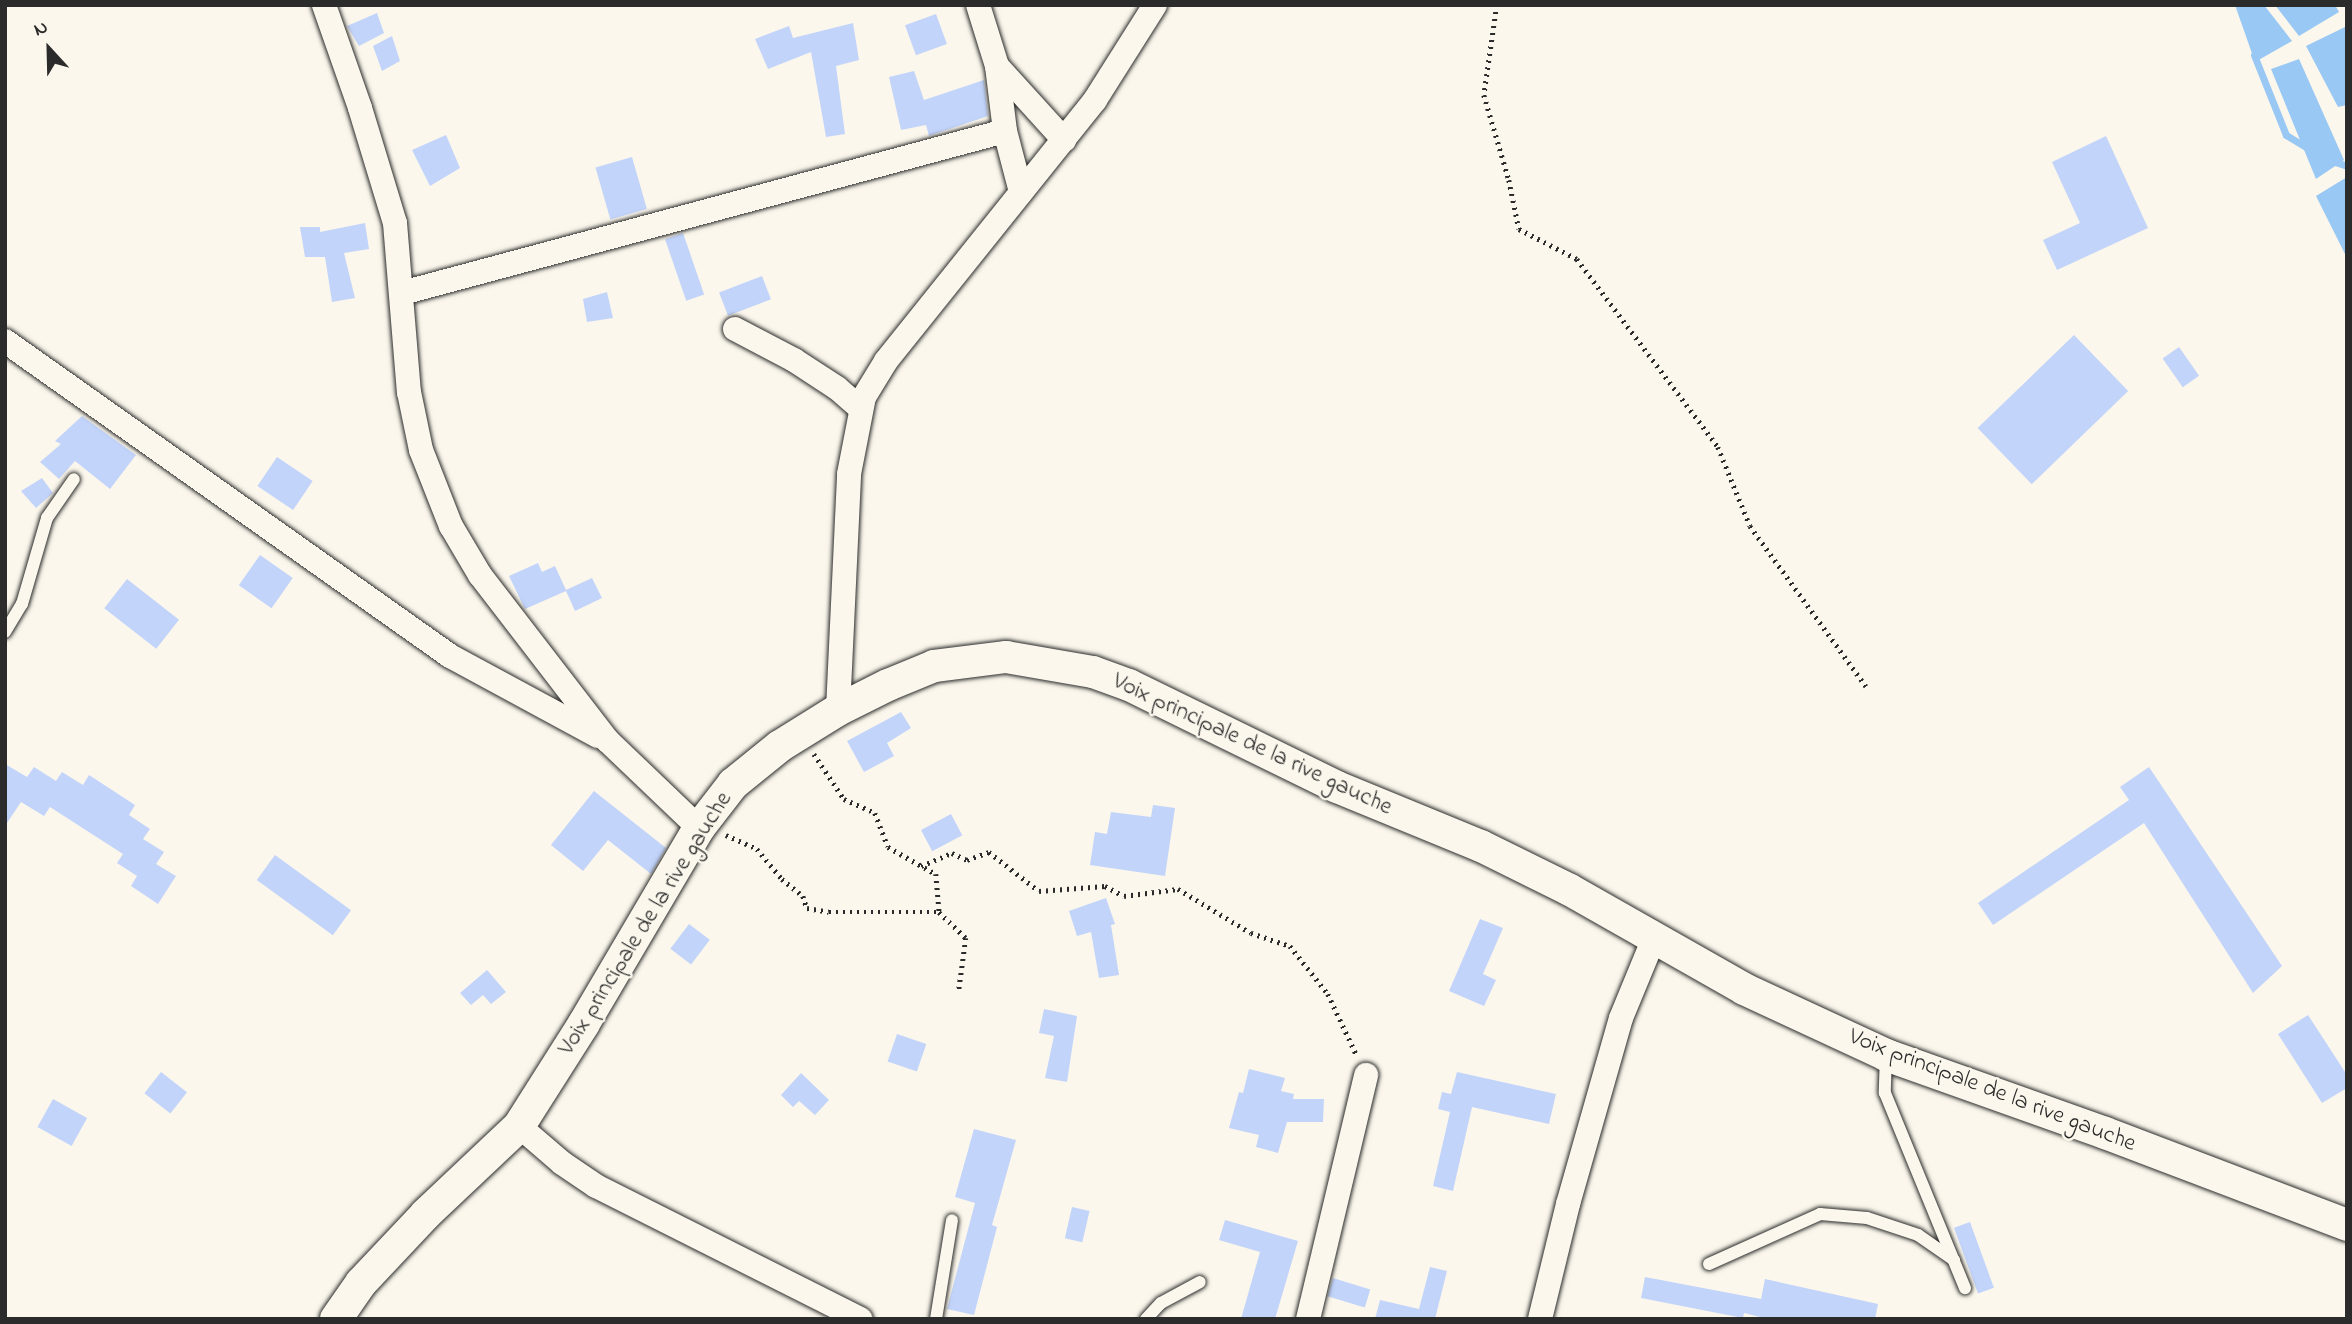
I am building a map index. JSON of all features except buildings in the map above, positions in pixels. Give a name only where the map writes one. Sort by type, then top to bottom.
[{"type":"street","points":[[324,5],[360,108],[395,223],[409,392],[421,450],[451,526],[480,575],[608,741],[699,828]]},
{"type":"street","points":[[978,5],[997,66],[1005,131],[1021,192]]},
{"type":"street","points":[[838,710],[849,474],[864,397],[886,360],[1095,100],[1155,5]]},
{"type":"street","points":[[997,66],[1064,140]]},
{"type":"street","points":[[402,293],[1005,131]]},
{"type":"street","points":[[735,329],[794,360],[836,388],[860,409]]},
{"type":"street","points":[[5,341],[450,656],[608,741]]},
{"type":"street","name":"Voix principale de la rive gauche","points":[[336,1319],[361,1283],[416,1224],[519,1126],[583,1025],[699,828],[733,784],[780,746],[838,710],[923,671],[1006,657],[1093,672],[1129,685],[1337,788],[1481,846],[1570,890],[1744,989],[1886,1055],[2105,1133],[2347,1225]]},
{"type":"street","points":[[1540,1319],[1568,1204],[1621,1018],[1654,939]]},
{"type":"street","points":[[1308,1319],[1366,1075]]},
{"type":"street","points":[[519,1126],[562,1163],[596,1186],[860,1319]]},
{"type":"lane","points":[[5,632],[22,604],[47,518],[74,479]]},
{"type":"lane","points":[[1886,1055],[1885,1093],[1965,1288]]},
{"type":"lane","points":[[1709,1264],[1820,1214],[1867,1218],[1918,1236],[1954,1259]]},
{"type":"lane","points":[[936,1319],[953,1220]]},
{"type":"lane","points":[[1146,1319],[1161,1303],[1200,1282]]},
{"type":"path","points":[[1497,5],[1484,95],[1509,180],[1519,229],[1577,259],[1718,447],[1750,526],[1866,686]]},
{"type":"path","points":[[838,710],[814,754],[844,799],[875,813],[888,848],[936,874],[939,912],[966,938],[960,990]]},
{"type":"path","points":[[699,828],[757,849],[782,879],[803,897],[807,908],[829,912],[939,912]]},
{"type":"path","points":[[921,866],[952,853],[967,860],[989,852],[1039,891],[1105,886],[1124,896],[1178,888],[1251,933],[1290,946],[1328,994],[1366,1075]]},
{"type":"water","points":[[2235,5],[2264,5],[2292,41],[2255,62]]},
{"type":"water","points":[[2275,5],[2335,5],[2339,12],[2299,36]]},
{"type":"water","points":[[2345,27],[2347,105],[2338,107],[2306,46]]},
{"type":"water","points":[[2299,59],[2344,160],[2316,179],[2271,69]]},
{"type":"water","points":[[2347,177],[2347,258],[2316,196]]},
{"type":"waterway","points":[[2254,55],[2286,135],[2309,149]]},
{"type":"waterway","points":[[2332,161],[2347,166]]}]
